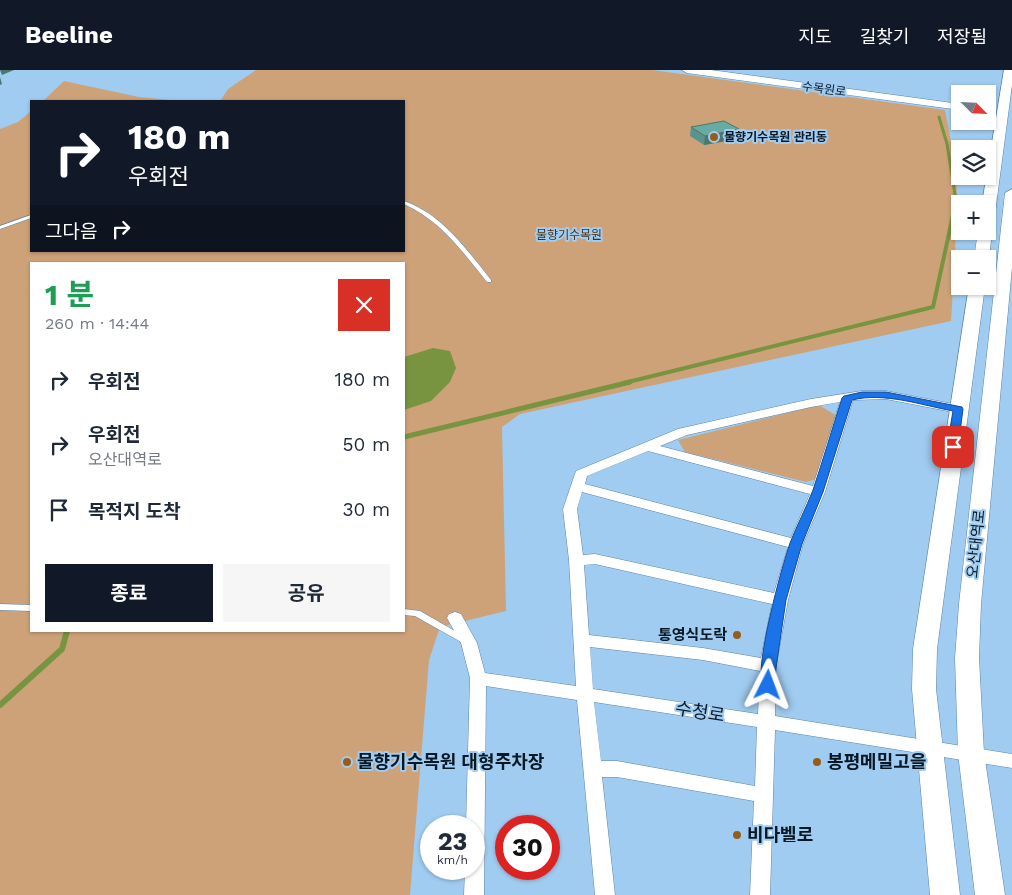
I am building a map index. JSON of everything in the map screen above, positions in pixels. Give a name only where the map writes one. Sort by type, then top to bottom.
[{"type":"main road","name":"수목원로","points":[[687,70],[951,106]]},
{"type":"main road","name":"수목원로","points":[[730,70],[951,100]]},
{"type":"main road","points":[[991,195],[1007,111],[1009,70]]},
{"type":"main road","name":"오산대역로","points":[[990,895],[971,753],[967,658],[970,604],[1012,193]]},
{"type":"main road","points":[[945,895],[928,746],[924,689],[925,649],[958,409],[977,295]]},
{"type":"street","points":[[605,895],[585,694],[576,560],[570,510],[581,474],[683,432],[811,403],[862,395],[886,395],[958,409]]},
{"type":"street","points":[[760,895],[768,722],[768,666],[780,600],[796,544],[818,492],[847,398]]},
{"type":"street","points":[[648,447],[818,492]]},
{"type":"street","points":[[577,486],[796,544]]},
{"type":"street","points":[[576,560],[594,559],[780,600]]},
{"type":"street","points":[[455,618],[469,642],[478,678],[474,895]]},
{"type":"street","points":[[582,640],[703,654],[768,666]]},
{"type":"street","name":"수청로","points":[[478,678],[928,746],[1012,761]]},
{"type":"street","points":[[592,769],[617,769],[764,795]]},
{"type":"lane","points":[[405,202],[413,205],[452,236],[489,281]]},
{"type":"lane","points":[[0,228],[30,216]]},
{"type":"lane","points":[[0,608],[30,608]]},
{"type":"lane","points":[[405,612],[417,612],[469,642]]},
{"type":"green space","name":"물향기수목원","points":[[256,70],[652,70],[945,110],[951,142],[951,185],[957,185],[956,195],[951,195],[951,240],[955,240],[955,250],[951,250],[951,295],[953,295],[951,321],[520,414],[502,427],[506,611],[440,627],[429,660],[410,895],[0,895],[0,129],[18,122],[30,112],[30,252],[405,252],[405,100],[221,100],[228,89]]},
{"type":"green space","points":[[64,81],[139,97],[170,100],[44,100]]},
{"type":"green space","points":[[819,405],[837,416],[816,479],[806,482],[685,452],[678,440]]},
{"type":"shaded area","points":[[433,348],[450,351],[456,368],[450,382],[431,401],[405,410],[405,357]]},
{"type":"building","points":[[724,121],[739,129],[705,136],[691,127]]},
{"type":"waterway","points":[[939,117],[947,144],[955,195]]},
{"type":"waterway","points":[[624,383],[933,307],[951,224]]},
{"type":"waterway","points":[[405,437],[630,382]]},
{"type":"waterway","points":[[0,705],[62,649],[67,632]]},
{"type":"place","name":"물향기수목원 관리동","points":[[714,137]]},
{"type":"place","name":"통영식도락","points":[[737,635]]},
{"type":"place","name":"물향기수목원 대형주차장","points":[[347,762]]},
{"type":"place","name":"봉평메밀고을","points":[[817,762]]},
{"type":"place","name":"비다벨로","points":[[737,835]]},
{"type":"route","points":[[768,685],[768,666],[780,600],[796,544],[818,492],[847,398],[862,395],[886,395],[921,400],[958,409],[953,447]]}]
